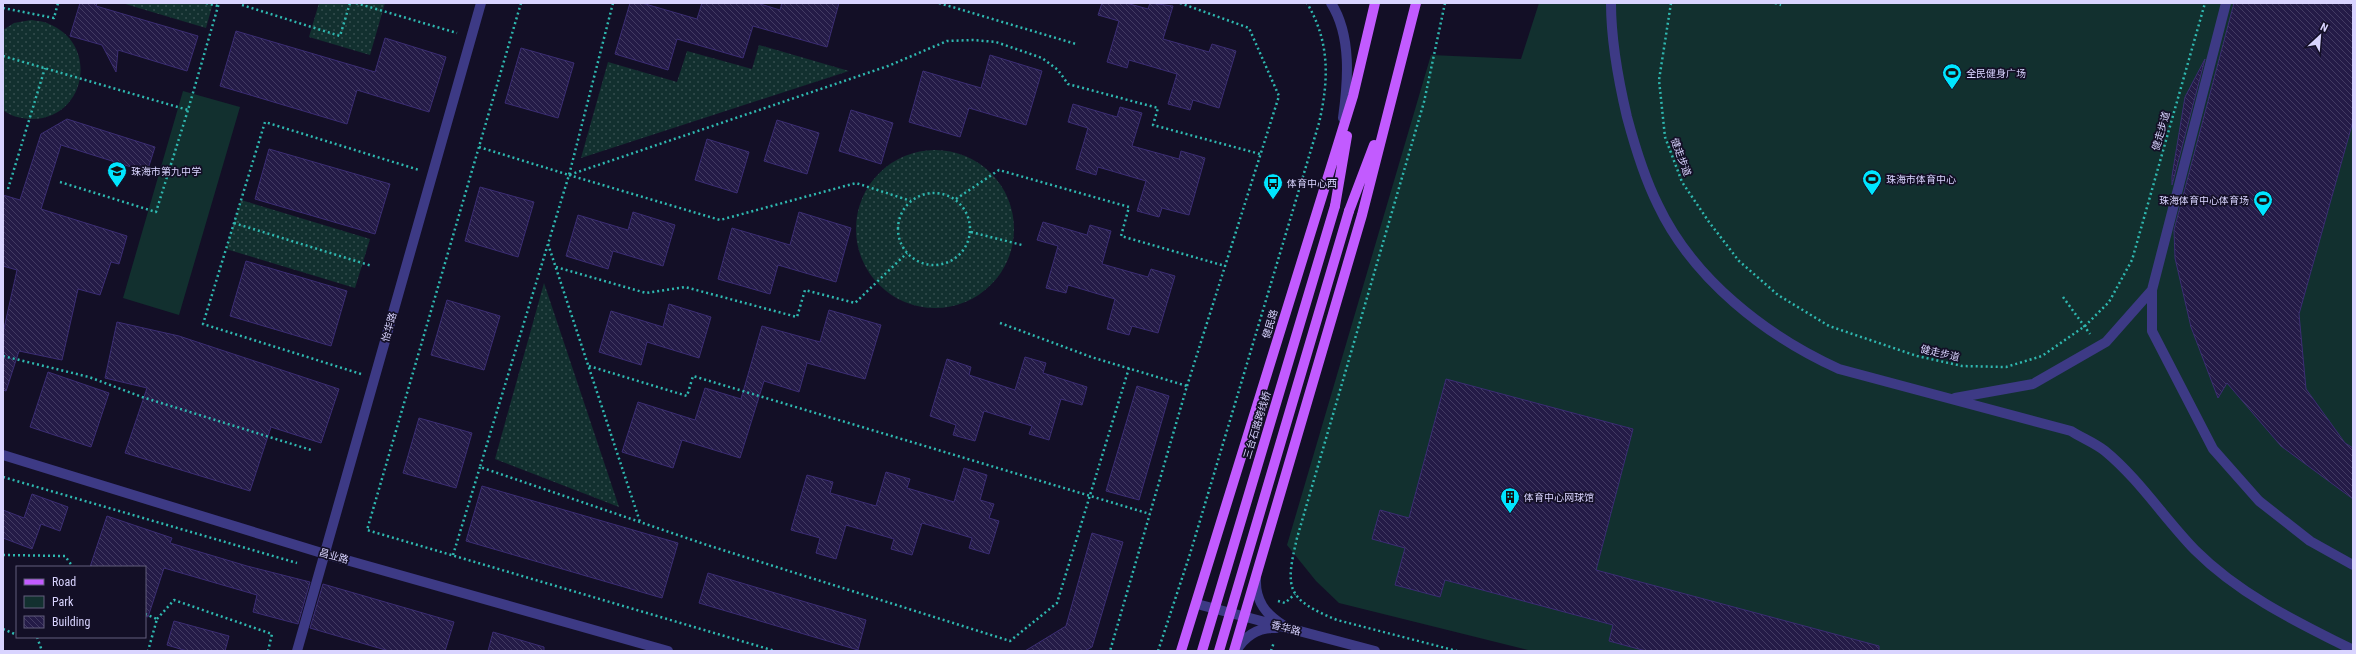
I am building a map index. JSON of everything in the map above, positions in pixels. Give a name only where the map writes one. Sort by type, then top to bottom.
[{"type":"main road","name":"健民路","points":[[1182,651],[1340,140],[1353,96],[1375,3]]},
{"type":"main road","points":[[1235,651],[1362,215],[1416,3]]},
{"type":"main road","name":"三台石路跨线桥","points":[[1202,651],[1336,206],[1353,96]]},
{"type":"main road","points":[[1219,651],[1349,211],[1390,101]]},
{"type":"street","name":"怡华路","points":[[297,651],[481,3]]},
{"type":"street","points":[[1332,3],[1343,34],[1347,58],[1346,95],[1340,140]]},
{"type":"street","points":[[1611,3],[1611,33],[1619,86],[1634,142],[1658,206],[1700,268],[1719,290],[1803,353],[1838,369],[2071,431],[2105,451],[2131,476],[2196,550],[2226,575],[2264,604],[2353,650]]},
{"type":"street","points":[[2226,3],[2152,290],[2152,331],[2213,449],[2259,501],[2310,541],[2353,565]]},
{"type":"street","points":[[1951,399],[2033,384],[2106,342],[2152,290]]},
{"type":"street","name":"昌业路","points":[[3,455],[325,554],[668,651]]},
{"type":"street","points":[[1256,576],[1256,591],[1262,606],[1274,619],[1292,629]]},
{"type":"street","name":"香华路","points":[[1196,604],[1375,651]]},
{"type":"street","points":[[1235,651],[1246,637],[1254,632],[1271,628],[1292,629]]},
{"type":"path","points":[[3,8],[54,18],[58,3]]},
{"type":"path","points":[[60,182],[156,212],[188,110],[218,5],[206,3]]},
{"type":"path","points":[[242,5],[340,36],[350,3]]},
{"type":"path","points":[[356,3],[472,38]]},
{"type":"path","points":[[521,3],[367,530],[775,651]]},
{"type":"path","points":[[453,556],[569,175],[613,3]]},
{"type":"path","points":[[939,3],[1076,44]]},
{"type":"path","points":[[1110,651],[1187,386],[1279,96],[1249,28],[1180,3]]},
{"type":"path","points":[[1158,651],[1190,554],[1320,116],[1326,90],[1324,52],[1318,22],[1307,3]]},
{"type":"path","points":[[1445,3],[1424,102],[1297,538],[1290,570],[1290,580],[1292,590],[1299,600],[1323,615],[1457,651]]},
{"type":"path","name":"健走步道","points":[[1671,3],[1659,80],[1665,137],[1682,182],[1709,222],[1739,261],[1778,295],[1829,326],[1917,356],[1962,366],[2006,367],[2042,356],[2085,326],[2109,302],[2132,260],[2205,3]]},
{"type":"path","points":[[1775,3],[1781,5]]},
{"type":"path","points":[[569,175],[888,66],[948,41],[973,40],[996,42],[1042,58],[1058,70],[1068,84],[1158,108],[1153,125],[1260,154]]},
{"type":"path","points":[[3,56],[188,110]]},
{"type":"path","points":[[8,189],[45,68]]},
{"type":"path","points":[[375,378],[203,324],[265,122],[433,175]]},
{"type":"path","points":[[479,147],[720,220],[856,183],[911,201]]},
{"type":"path","points":[[956,199],[1000,170],[1129,207],[1121,236],[1225,266]]},
{"type":"path","points":[[933,192],[944,194],[956,199],[967,214],[971,232],[968,243],[961,254],[951,261],[940,265],[928,265],[916,260],[907,253],[901,243],[898,232],[899,220],[903,209],[911,201],[921,195],[933,192]]},
{"type":"path","points":[[234,223],[372,266]]},
{"type":"path","points":[[971,232],[1022,246]]},
{"type":"path","points":[[548,243],[640,522]]},
{"type":"path","points":[[556,267],[646,293],[685,287],[797,317],[805,290],[855,303],[907,253]]},
{"type":"path","points":[[2063,297],[2098,346]]},
{"type":"path","points":[[1000,323],[1129,368],[1187,386]]},
{"type":"path","points":[[3,356],[89,377],[142,397],[311,450]]},
{"type":"path","points":[[588,366],[687,396],[693,376],[1150,514]]},
{"type":"path","points":[[480,467],[640,522],[1010,641],[1057,603],[1129,368]]},
{"type":"path","points":[[3,477],[297,563]]},
{"type":"path","points":[[3,555],[65,556],[72,566]]},
{"type":"path","points":[[148,651],[157,619],[174,600],[272,634],[268,651]]},
{"type":"path","points":[[146,614],[157,619]]},
{"type":"path","points":[[3,629],[16,635]]},
{"type":"path","points":[[37,638],[42,651]]},
{"type":"green space","points":[[122,3],[213,3],[206,28]]},
{"type":"green space","points":[[319,3],[385,3],[370,55],[309,37]]},
{"type":"green space","name":"珠海市体育中心","points":[[1539,3],[2353,3],[2353,651],[1532,651],[1339,603],[1316,581],[1287,545],[1431,55],[1521,59]]},
{"type":"green space","points":[[31,20],[47,23],[65,34],[76,48],[80,64],[80,80],[74,96],[63,108],[48,117],[29,119],[9,114],[3,110],[3,30],[14,23]]},
{"type":"green space","points":[[759,45],[849,71],[581,158],[608,62],[677,82],[687,51],[752,69]]},
{"type":"green space","points":[[183,91],[240,107],[179,315],[123,298]]},
{"type":"green space","points":[[943,150],[958,153],[972,159],[991,173],[1001,185],[1011,206],[1014,229],[1011,252],[1001,273],[991,285],[979,295],[958,305],[943,308],[927,308],[912,305],[891,295],[879,285],[869,273],[859,252],[857,244],[856,221],[859,206],[869,185],[879,173],[891,163],[912,153],[920,151]]},
{"type":"green space","points":[[241,200],[370,239],[355,288],[226,249]]},
{"type":"green space","points":[[544,283],[619,507],[495,459]]},
{"type":"building","points":[[80,3],[97,3],[96,6],[198,36],[187,71],[118,50],[116,72],[102,45],[70,36]]},
{"type":"building","points":[[630,3],[642,3],[697,19],[702,3],[757,3],[780,10],[782,3],[839,3],[827,47],[753,26],[743,58],[677,39],[668,70],[615,54]]},
{"type":"building","points":[[1102,3],[1126,3],[1148,9],[1150,3],[1173,6],[1163,39],[1209,52],[1212,44],[1236,51],[1219,108],[1193,100],[1190,110],[1168,104],[1177,74],[1129,60],[1127,68],[1107,62],[1119,21],[1098,15]]},
{"type":"building","name":"珠海体育中心体育场","points":[[2234,3],[2353,3],[2353,121],[2299,314],[2306,389],[2345,443],[2353,448],[2353,499],[2281,446],[2227,383],[2218,398],[2191,327],[2175,258],[2174,230]]},
{"type":"building","points":[[236,31],[375,72],[385,38],[446,57],[429,112],[357,90],[347,124],[220,86]]},
{"type":"building","points":[[521,48],[574,63],[558,118],[505,103]]},
{"type":"building","points":[[990,55],[1042,71],[1026,125],[969,108],[960,137],[909,122],[923,71],[981,88]]},
{"type":"building","points":[[2205,59],[2172,185],[2172,176],[2185,97]]},
{"type":"building","points":[[1073,104],[1117,117],[1120,107],[1142,113],[1132,146],[1179,159],[1181,151],[1205,158],[1189,215],[1162,208],[1159,217],[1137,211],[1146,181],[1098,167],[1096,175],[1076,169],[1088,128],[1068,122]]},
{"type":"building","points":[[851,110],[893,123],[881,164],[839,151]]},
{"type":"building","points":[[67,119],[155,147],[147,172],[61,145],[41,209],[127,236],[119,264],[111,262],[100,295],[78,289],[62,360],[19,351],[6,391],[3,390],[3,333],[17,270],[3,266],[3,195],[20,200],[41,134]]},
{"type":"building","points":[[777,120],[819,133],[807,174],[764,161]]},
{"type":"building","points":[[707,139],[749,152],[737,193],[695,180]]},
{"type":"building","points":[[269,149],[390,184],[375,234],[255,199]]},
{"type":"building","points":[[480,187],[534,202],[518,257],[465,241]]},
{"type":"building","points":[[633,212],[675,225],[663,266],[613,251],[608,269],[566,256],[578,215],[628,230]]},
{"type":"building","points":[[799,212],[851,228],[836,282],[778,265],[770,294],[718,279],[732,228],[790,245]]},
{"type":"building","points":[[1043,222],[1087,235],[1090,225],[1111,231],[1102,264],[1148,277],[1151,269],[1175,276],[1158,333],[1132,326],[1129,335],[1107,329],[1115,299],[1068,285],[1066,293],[1046,288],[1058,246],[1037,240]]},
{"type":"building","points":[[246,261],[347,291],[331,346],[230,316]]},
{"type":"building","points":[[447,300],[500,316],[484,370],[431,355]]},
{"type":"building","points":[[669,304],[711,317],[699,358],[647,342],[641,365],[599,352],[611,311],[663,327]]},
{"type":"building","points":[[829,310],[881,325],[865,379],[807,363],[799,392],[764,381],[740,458],[682,440],[673,468],[622,452],[638,402],[695,420],[705,388],[741,399],[762,326],[820,342]]},
{"type":"building","points":[[117,322],[179,336],[339,389],[321,443],[271,427],[250,491],[125,453],[147,388],[105,378]]},
{"type":"building","points":[[1025,357],[1046,363],[1043,373],[1087,387],[1082,405],[1061,399],[1049,440],[1029,434],[1032,426],[984,411],[975,441],[953,435],[956,425],[930,416],[947,359],[971,367],[969,375],[1015,390]]},
{"type":"building","points":[[48,372],[109,393],[91,447],[30,427]]},
{"type":"building","name":"体育中心网球馆","points":[[1446,379],[1633,429],[1596,570],[1879,646],[1879,651],[1646,651],[1609,641],[1613,625],[1445,580],[1440,597],[1395,585],[1405,548],[1372,539],[1380,510],[1409,518]]},
{"type":"building","points":[[1137,386],[1169,396],[1139,500],[1106,491]]},
{"type":"building","points":[[419,418],[472,433],[456,488],[403,473]]},
{"type":"building","points":[[964,468],[987,475],[980,500],[994,504],[989,518],[999,521],[989,554],[969,548],[972,538],[922,523],[912,555],[891,549],[894,539],[846,525],[836,559],[816,553],[820,538],[791,530],[807,475],[833,482],[830,493],[876,506],[886,472],[910,479],[907,488],[954,502]]},
{"type":"building","points":[[482,486],[678,543],[662,598],[466,541]]},
{"type":"building","points":[[32,494],[68,507],[60,531],[41,524],[32,549],[3,538],[3,510],[24,518]]},
{"type":"building","points":[[107,516],[172,538],[170,543],[247,566],[310,582],[298,624],[253,612],[257,595],[164,568],[148,617],[146,616],[146,566],[90,566]]},
{"type":"building","points":[[1092,533],[1123,542],[1092,647],[1085,651],[1025,651],[1066,626]]},
{"type":"building","points":[[708,573],[866,620],[858,650],[699,603]]},
{"type":"building","points":[[323,584],[454,622],[445,651],[389,651],[310,628]]},
{"type":"building","points":[[174,621],[229,636],[225,651],[187,651],[167,645]]},
{"type":"building","points":[[493,632],[544,647],[544,651],[488,651]]},
{"type":"place","name":"全民健身广场","points":[[1952,90]]},
{"type":"place","name":"珠海市第九中学","points":[[117,188]]},
{"type":"place","name":"珠海市体育中心","points":[[1872,196]]},
{"type":"place","name":"体育中心西","points":[[1273,200]]},
{"type":"place","name":"珠海体育中心体育场","points":[[2263,217]]},
{"type":"place","name":"体育中心网球馆","points":[[1510,514]]}]
